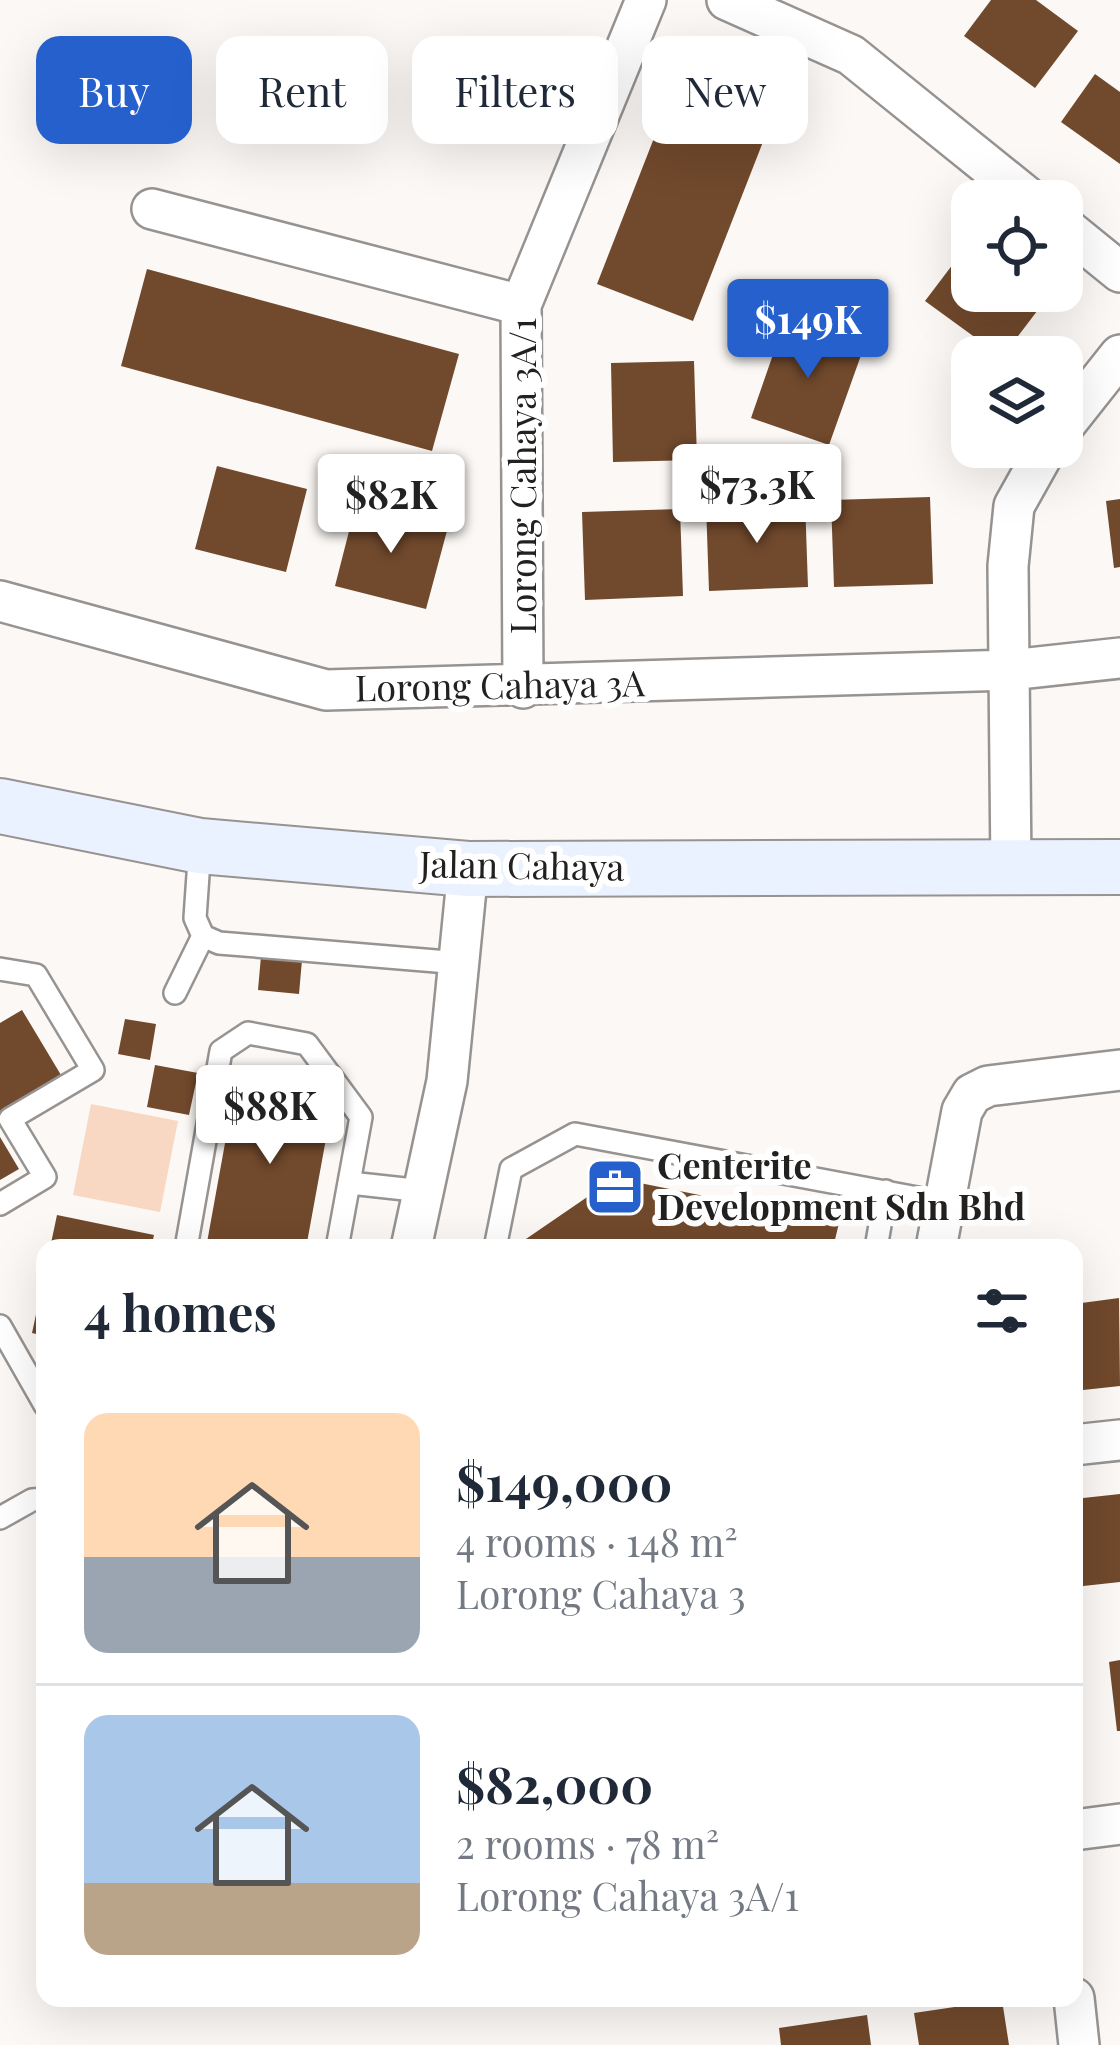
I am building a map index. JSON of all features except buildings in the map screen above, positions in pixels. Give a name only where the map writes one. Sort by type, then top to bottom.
[{"type":"street","name":"Lorong Cahaya 3A/1","points":[[523,688],[521,305],[646,0]]},
{"type":"street","points":[[727,0],[850,55],[1006,180]]},
{"type":"street","points":[[152,209],[521,305]]},
{"type":"street","points":[[1083,242],[1120,272]]},
{"type":"street","points":[[1083,402],[1120,355]]},
{"type":"street","points":[[1011,868],[1008,566],[1014,506],[1035,468]]},
{"type":"street","name":"Lorong Cahaya 3A","points":[[0,601],[326,690],[523,688],[1011,670],[1120,658]]},
{"type":"street","name":"Jalan Cahaya","points":[[0,806],[200,846],[468,868],[1120,867]]},
{"type":"street","points":[[413,1239],[447,1081],[468,868]]},
{"type":"street","points":[[938,1239],[962,1111],[972,1094],[988,1086],[1120,1070]]},
{"type":"street","points":[[1083,1444],[1120,1441]]},
{"type":"street","points":[[1083,1829],[1120,1825]]},
{"type":"street","points":[[1075,2007],[1079,2045]]},
{"type":"lane","points":[[200,846],[195,918],[203,936],[219,943],[460,963]]},
{"type":"lane","points":[[175,993],[203,936]]},
{"type":"lane","points":[[0,969],[36,975],[93,1070],[10,1119],[45,1177],[0,1204]]},
{"type":"lane","points":[[188,1239],[221,1051],[248,1033],[307,1044],[361,1117],[339,1239]]},
{"type":"lane","points":[[497,1239],[511,1169],[575,1133],[944,1203]]},
{"type":"lane","points":[[350,1183],[423,1191]]},
{"type":"lane","points":[[878,1239],[886,1192]]},
{"type":"lane","points":[[0,1326],[36,1389]]},
{"type":"lane","points":[[0,1518],[36,1500]]},
{"type":"shaded area","points":[[91,1104],[178,1121],[160,1212],[73,1195]]},
{"type":"place","name":"Centerite Development Sdn Bhd","points":[[615,1187]]}]
